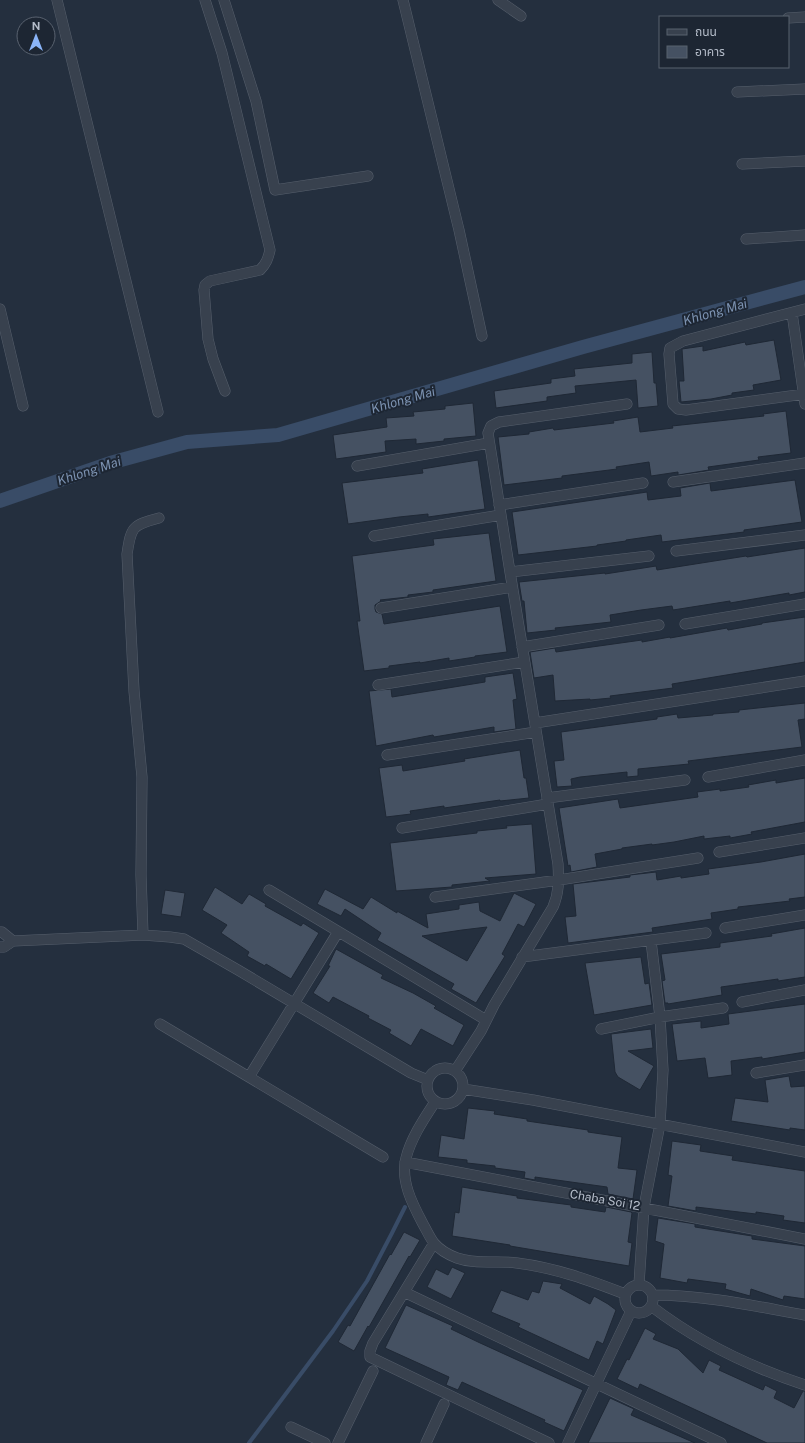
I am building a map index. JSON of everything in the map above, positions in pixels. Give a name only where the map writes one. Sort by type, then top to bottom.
[{"type":"street","points":[[56,0],[158,412]]},
{"type":"street","points":[[205,0],[222,53],[270,250],[266,265],[260,270],[210,281],[205,285],[204,290],[208,339],[213,359],[225,391]]},
{"type":"street","points":[[224,0],[256,101],[275,190],[368,176]]},
{"type":"street","points":[[403,0],[459,230],[482,336]]},
{"type":"street","points":[[498,0],[521,16]]},
{"type":"street","points":[[789,18],[805,17]]},
{"type":"street","points":[[737,92],[805,89]]},
{"type":"street","points":[[742,164],[805,161]]},
{"type":"street","points":[[746,238],[805,235]]},
{"type":"street","points":[[0,309],[22,406]]},
{"type":"street","points":[[792,313],[805,397],[686,410],[678,409],[673,404],[669,354],[670,348],[683,341],[792,313],[805,310]]},
{"type":"street","points":[[455,1071],[553,907],[558,896],[559,880],[548,801],[524,662],[488,433],[491,426],[499,422],[627,404]]},
{"type":"street","points":[[357,466],[489,443]]},
{"type":"street","points":[[673,482],[805,463]]},
{"type":"street","points":[[499,505],[643,484]]},
{"type":"street","points":[[374,536],[501,515]]},
{"type":"street","points":[[144,935],[141,875],[142,777],[134,691],[127,554],[129,535],[136,526],[159,518]]},
{"type":"street","points":[[676,551],[805,535]]},
{"type":"street","points":[[510,572],[649,556]]},
{"type":"street","points":[[380,608],[512,587]]},
{"type":"street","points":[[685,624],[805,604]]},
{"type":"street","points":[[522,647],[659,625]]},
{"type":"street","points":[[378,685],[524,662]]},
{"type":"street","points":[[387,755],[805,682]]},
{"type":"street","points":[[708,777],[805,760]]},
{"type":"street","points":[[402,828],[548,801],[685,780]]},
{"type":"street","points":[[720,852],[805,838]]},
{"type":"street","points":[[435,897],[559,880],[698,858]]},
{"type":"street","points":[[269,890],[486,1020]]},
{"type":"street","points":[[726,928],[805,915]]},
{"type":"street","points":[[0,932],[14,941]]},
{"type":"street","points":[[249,1077],[338,932]]},
{"type":"street","points":[[522,957],[706,933]]},
{"type":"street","points":[[0,947],[4,947],[14,941],[144,935],[184,939],[411,1073],[428,1080]]},
{"type":"street","points":[[639,1284],[644,1207],[660,1124],[664,1070],[651,940]]},
{"type":"street","points":[[742,1002],[805,990]]},
{"type":"street","points":[[601,1029],[723,1008]]},
{"type":"street","points":[[160,1024],[383,1157]]},
{"type":"street","points":[[756,1072],[805,1065]]},
{"type":"street","points":[[440,1069],[455,1071],[460,1076],[463,1083],[460,1098],[452,1103],[443,1105],[435,1102],[429,1096],[426,1088],[428,1080],[433,1073],[440,1069]]},
{"type":"street","points":[[463,1089],[541,1102],[805,1152]]},
{"type":"street","points":[[435,1102],[420,1124],[405,1162],[407,1188],[414,1208],[434,1243],[456,1257],[469,1261],[516,1263],[541,1267],[571,1274],[625,1294]]},
{"type":"street","name":"Chaba Soi 12","points":[[405,1162],[805,1239]]},
{"type":"street","points":[[434,1243],[373,1343],[370,1356],[549,1443]]},
{"type":"street","points":[[639,1284],[650,1289],[653,1295],[653,1301],[651,1306],[642,1313],[636,1313],[631,1311],[624,1301],[625,1294],[633,1285],[639,1284]]},
{"type":"street","points":[[404,1292],[722,1443]]},
{"type":"street","points":[[653,1295],[681,1295],[712,1298],[805,1315]]},
{"type":"street","points":[[651,1306],[708,1344],[773,1374],[805,1385]]},
{"type":"street","points":[[568,1443],[631,1311]]},
{"type":"street","points":[[338,1443],[373,1371]]},
{"type":"street","points":[[426,1443],[444,1404]]},
{"type":"street","points":[[291,1427],[325,1443]]},
{"type":"building","points":[[774,340],[781,380],[753,385],[754,390],[732,393],[732,395],[681,402],[679,381],[684,381],[682,349],[703,346],[703,351],[745,342],[746,345]]},
{"type":"building","points":[[652,352],[654,383],[656,383],[658,406],[638,408],[636,380],[575,386],[576,393],[547,397],[547,401],[496,408],[494,391],[551,383],[551,379],[575,376],[574,369],[632,363],[632,354]]},
{"type":"building","points":[[473,403],[476,436],[444,439],[444,441],[416,444],[416,439],[385,441],[386,452],[336,459],[333,435],[387,427],[386,418],[414,416],[413,412],[445,409],[445,406]]},
{"type":"building","points":[[786,411],[791,453],[758,457],[759,460],[708,467],[709,470],[678,475],[678,472],[651,476],[649,462],[616,467],[617,469],[562,476],[562,478],[504,485],[498,437],[529,434],[529,432],[553,428],[554,430],[614,423],[613,421],[638,417],[640,432],[673,428],[672,426],[764,416],[763,414]]},
{"type":"building","points":[[478,460],[485,509],[428,517],[428,514],[348,524],[342,483],[423,473],[422,469]]},
{"type":"building","points":[[795,480],[802,522],[744,530],[744,532],[662,542],[661,535],[597,546],[518,555],[512,512],[647,492],[648,500],[681,496],[680,488],[710,483],[711,491]]},
{"type":"building","points":[[489,533],[496,581],[433,590],[433,592],[408,595],[408,597],[380,600],[381,601],[375,605],[375,609],[376,612],[382,614],[384,624],[500,606],[507,652],[449,661],[449,658],[364,671],[357,621],[360,621],[352,556],[434,545],[433,539]]},
{"type":"building","points":[[805,548],[805,592],[789,595],[789,593],[730,603],[730,601],[673,610],[672,606],[641,610],[610,615],[611,622],[555,628],[556,630],[527,633],[524,601],[522,601],[519,582],[605,574],[656,566],[657,570]]},
{"type":"building","points":[[805,617],[805,662],[672,684],[673,688],[590,700],[555,701],[553,675],[534,678],[530,652],[555,648],[556,652],[642,640],[642,642]]},
{"type":"building","points":[[513,673],[517,699],[513,700],[516,729],[494,732],[494,727],[434,737],[433,735],[376,746],[369,691],[391,689],[392,697],[485,682],[485,677]]},
{"type":"building","points":[[805,703],[805,719],[798,720],[802,747],[688,761],[689,764],[638,769],[638,776],[627,777],[627,772],[580,777],[571,779],[572,786],[557,787],[554,761],[564,760],[561,732],[657,719],[657,717],[677,714],[678,718],[713,715],[739,712],[739,710]]},
{"type":"building","points":[[520,750],[524,778],[526,778],[529,798],[500,800],[444,808],[444,806],[410,811],[411,814],[386,817],[379,768],[402,765],[403,771]]},
{"type":"building","points":[[805,778],[805,822],[751,832],[752,834],[730,838],[730,836],[704,839],[704,836],[674,842],[622,848],[595,854],[597,867],[571,872],[570,865],[568,866],[559,808],[618,799],[620,808],[698,797],[697,792],[720,789],[720,791],[749,787],[748,785],[776,780],[776,783]]},
{"type":"building","points":[[532,824],[536,874],[485,878],[490,881],[452,885],[452,887],[396,891],[390,843],[477,833],[477,831],[507,828],[506,826]]},
{"type":"building","points":[[805,854],[805,897],[789,899],[790,901],[738,907],[738,909],[711,913],[712,919],[652,928],[653,932],[568,943],[565,917],[576,916],[573,884],[630,877],[630,875],[656,872],[657,880],[681,876],[681,878],[709,874],[708,869]]},
{"type":"building","points":[[215,887],[242,904],[249,894],[266,904],[265,906],[301,926],[303,923],[319,933],[291,979],[266,964],[265,966],[247,956],[249,952],[221,933],[227,925],[202,910]]},
{"type":"building","points":[[325,889],[363,909],[371,897],[397,913],[397,911],[428,928],[426,914],[459,909],[459,905],[479,902],[480,911],[500,921],[514,893],[536,904],[524,927],[518,924],[502,954],[505,956],[476,1003],[451,989],[454,984],[377,940],[381,933],[345,909],[341,916],[317,904]],"holes":[[[487,927],[467,961],[422,936]]]},
{"type":"building","points":[[165,890],[185,893],[181,917],[161,914]]},
{"type":"building","points":[[805,928],[805,977],[778,981],[778,979],[721,987],[722,995],[668,1004],[665,1003],[662,981],[665,980],[661,954],[720,947],[720,943],[772,936],[771,934]]},
{"type":"building","points":[[336,949],[383,975],[381,978],[436,1006],[434,1008],[464,1025],[453,1046],[421,1029],[411,1046],[389,1033],[391,1030],[368,1018],[369,1016],[333,997],[329,1003],[313,993],[330,966],[328,966]]},
{"type":"building","points":[[641,957],[645,984],[649,983],[652,1005],[594,1015],[585,963]]},
{"type":"building","points":[[805,1004],[805,1052],[762,1059],[762,1057],[731,1061],[732,1075],[708,1078],[705,1058],[677,1061],[672,1024],[701,1021],[701,1028],[729,1024],[728,1014]]},
{"type":"building","points":[[651,1029],[653,1048],[628,1051],[654,1066],[640,1090],[618,1077],[615,1072],[611,1034]]},
{"type":"building","points":[[789,1076],[791,1087],[805,1086],[805,1130],[790,1128],[790,1130],[731,1121],[735,1098],[768,1102],[765,1080]]},
{"type":"building","points":[[468,1108],[495,1111],[494,1114],[527,1119],[527,1121],[588,1130],[588,1132],[622,1137],[618,1168],[637,1170],[633,1199],[608,1194],[607,1187],[535,1177],[535,1180],[524,1178],[525,1172],[495,1168],[495,1166],[467,1163],[467,1160],[438,1157],[441,1135],[464,1139]]},
{"type":"building","points":[[672,1141],[701,1145],[700,1151],[733,1156],[732,1160],[805,1171],[805,1223],[783,1220],[784,1216],[756,1212],[756,1214],[696,1207],[696,1211],[668,1206],[672,1176],[668,1175]]},
{"type":"building","points":[[462,1187],[517,1196],[517,1198],[571,1205],[571,1207],[605,1212],[606,1207],[631,1212],[628,1242],[632,1243],[629,1266],[452,1236],[455,1212],[459,1213]]},
{"type":"building","points":[[658,1218],[695,1224],[695,1227],[752,1236],[752,1239],[805,1246],[805,1299],[784,1296],[783,1300],[751,1289],[750,1296],[725,1289],[726,1284],[688,1279],[687,1283],[660,1278],[664,1244],[655,1241]]},
{"type":"building","points":[[404,1232],[420,1240],[410,1257],[409,1256],[354,1351],[338,1342],[348,1325],[350,1326]]},
{"type":"building","points":[[452,1267],[465,1273],[451,1299],[427,1287],[436,1269],[448,1275]]},
{"type":"building","points":[[543,1281],[562,1284],[560,1288],[590,1304],[594,1296],[616,1310],[603,1344],[597,1341],[589,1360],[518,1327],[520,1324],[491,1312],[501,1290],[528,1300],[532,1291],[539,1293]]},
{"type":"building","points":[[406,1305],[453,1326],[451,1329],[478,1342],[583,1390],[564,1431],[544,1422],[545,1420],[462,1382],[458,1390],[446,1385],[449,1377],[385,1348]]},
{"type":"building","points":[[645,1328],[656,1334],[653,1339],[678,1349],[703,1373],[709,1360],[721,1366],[719,1370],[763,1390],[765,1385],[777,1391],[774,1398],[794,1408],[803,1391],[805,1391],[805,1443],[767,1443],[640,1384],[638,1389],[617,1379],[627,1359],[629,1360]]},
{"type":"building","points":[[610,1398],[634,1409],[631,1415],[695,1443],[588,1443]]},
{"type":"waterway","name":"Khlong Mai","points":[[0,501],[110,463],[187,442],[278,435],[583,347],[805,287]]},
{"type":"waterway","points":[[249,1443],[333,1331],[367,1281],[405,1207]]}]
